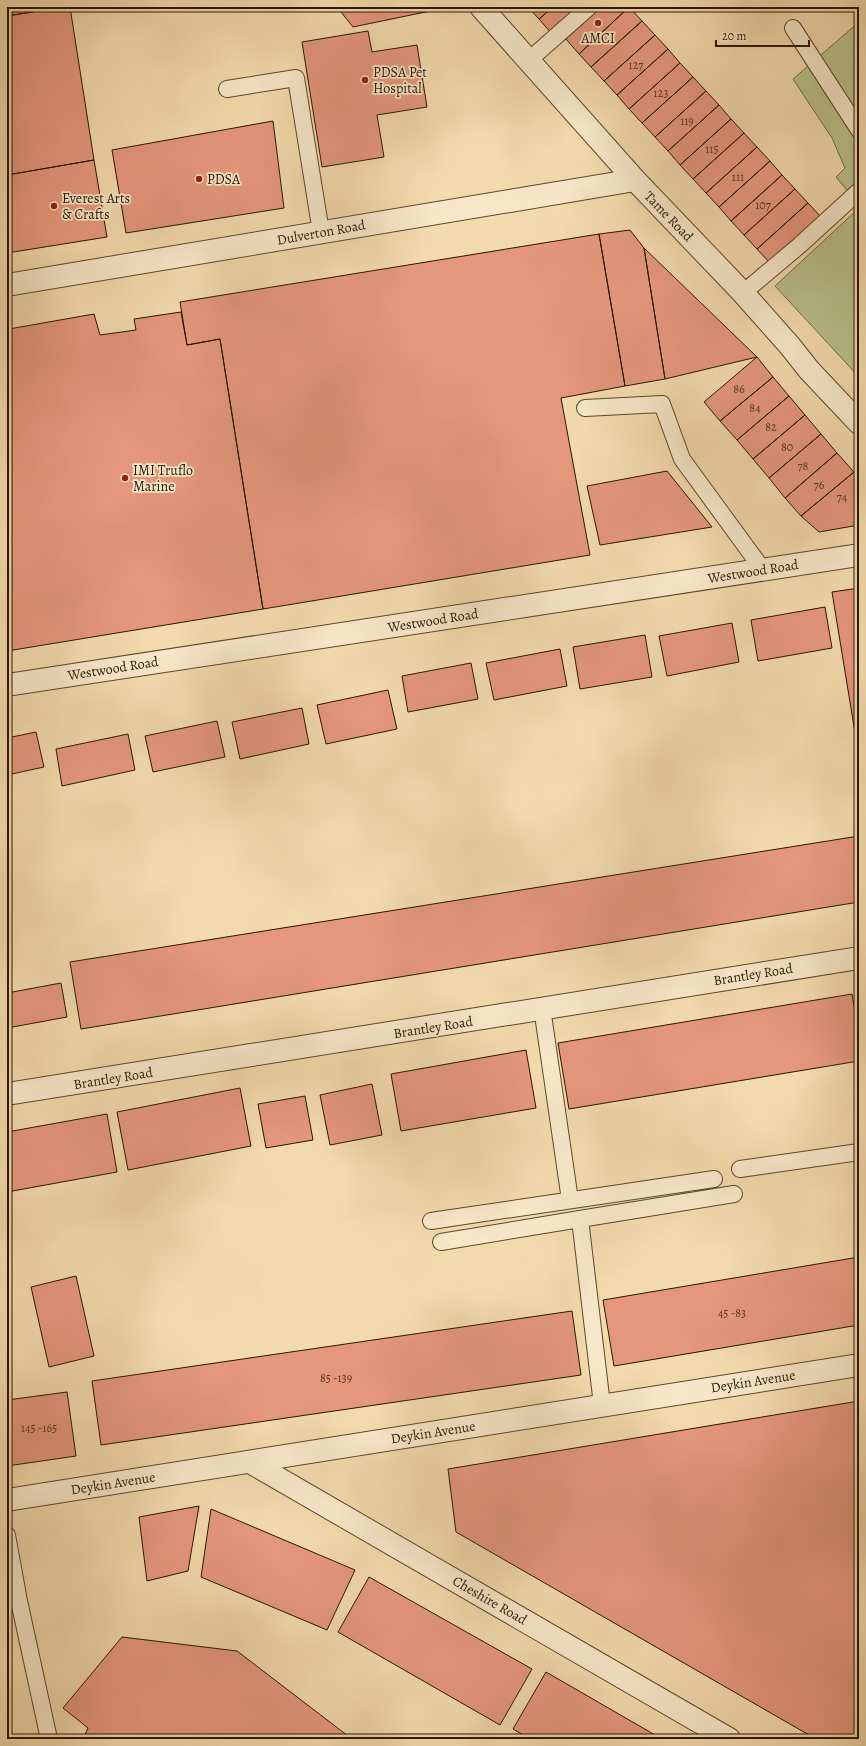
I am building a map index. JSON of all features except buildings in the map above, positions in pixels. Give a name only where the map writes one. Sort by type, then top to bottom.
[{"type":"street","name":"Tame Road","points":[[481,7],[635,180],[743,293],[809,370],[859,423]]},
{"type":"street","name":"Dulverton Road","points":[[7,285],[635,180]]},
{"type":"street","name":"Westwood Road","points":[[7,685],[859,555]]},
{"type":"street","name":"Brantley Road","points":[[7,1094],[488,1018],[542,1008],[859,960]]},
{"type":"street","name":"Deykin Avenue","points":[[7,1500],[859,1365]]},
{"type":"street","name":"Cheshire Road","points":[[250,1462],[729,1739]]},
{"type":"lane","points":[[528,61],[589,7]]},
{"type":"lane","points":[[793,28],[859,130]]},
{"type":"lane","points":[[227,88],[296,78],[321,232]]},
{"type":"lane","points":[[743,293],[800,245],[859,191]]},
{"type":"lane","points":[[585,408],[662,404],[682,459],[763,570]]},
{"type":"lane","points":[[542,1008],[570,1200]]},
{"type":"lane","points":[[740,1169],[859,1152]]},
{"type":"lane","points":[[431,1221],[714,1179]]},
{"type":"lane","points":[[441,1242],[734,1194]]},
{"type":"lane","points":[[580,1219],[602,1406]]},
{"type":"lane","points":[[7,1535],[19,1602],[49,1739]]},
{"type":"green space","points":[[859,22],[859,205],[836,177],[845,168],[832,138],[793,79]]},
{"type":"green space","points":[[859,208],[859,377],[775,286]]},
{"type":"place","name":"AMCI","points":[[598,23]]},
{"type":"place","name":"PDSA Pet Hospital","points":[[365,80]]},
{"type":"place","name":"PDSA","points":[[199,179]]},
{"type":"place","name":"Everest Arts & Crafts","points":[[54,206]]},
{"type":"place","name":"IMI Truflo Marine","points":[[125,478]]}]
